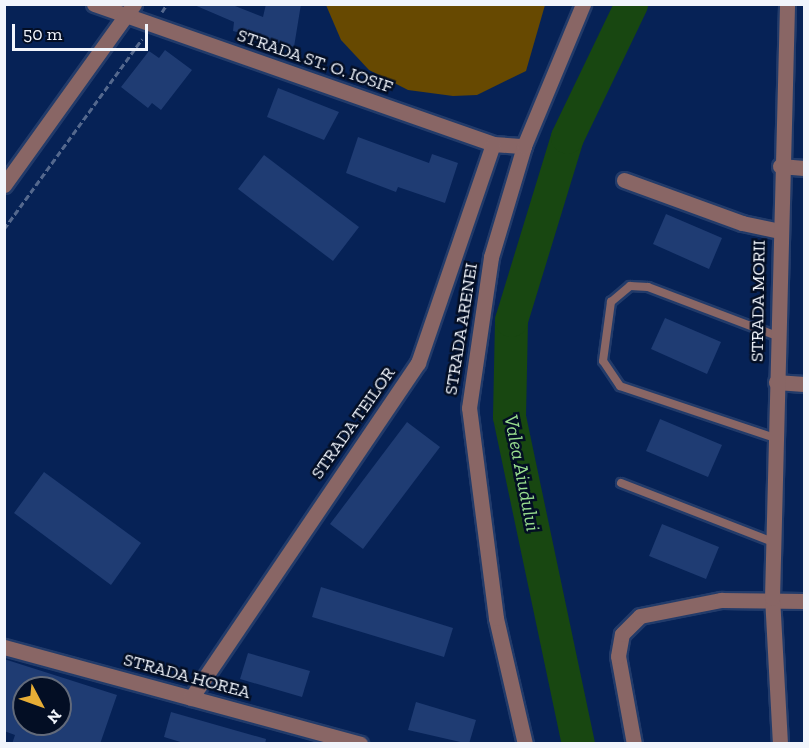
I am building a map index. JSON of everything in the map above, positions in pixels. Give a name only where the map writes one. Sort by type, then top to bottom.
[{"type":"street","name":"STRADA ST. O. IOSIF","points":[[94,4],[130,10],[153,25],[494,144],[524,146]]},
{"type":"street","name":"STRADA ARENEI","points":[[525,744],[496,618],[469,408],[491,257],[524,146],[583,4]]},
{"type":"street","name":"STRADA MORII","points":[[780,744],[772,598],[780,166],[787,4]]},
{"type":"street","points":[[4,185],[130,10]]},
{"type":"street","name":"STRADA TEILOR","points":[[191,698],[418,363],[494,144]]},
{"type":"street","points":[[780,166],[804,168]]},
{"type":"street","points":[[624,180],[742,223],[779,231]]},
{"type":"street","points":[[776,382],[804,384]]},
{"type":"street","points":[[634,744],[618,656],[622,634],[640,616],[721,600],[772,598],[804,601]]},
{"type":"street","name":"STRADA HOREA","points":[[4,647],[360,744]]},
{"type":"lane","points":[[775,438],[620,386],[603,361],[611,302],[630,286],[648,287],[777,336]]},
{"type":"lane","points":[[621,483],[773,542]]},
{"type":"path","points":[[4,229],[167,4]]},
{"type":"shaded area","points":[[326,4],[545,5],[526,71],[477,95],[453,96],[408,90],[369,70],[341,40]]},
{"type":"building","points":[[192,4],[230,4],[263,17],[266,4],[301,4],[294,47],[233,31],[234,22]]},
{"type":"building","points":[[165,50],[192,70],[161,110],[152,103],[148,108],[121,87],[149,51],[159,58]]},
{"type":"building","points":[[278,88],[339,112],[324,140],[267,117]]},
{"type":"building","points":[[358,137],[429,163],[432,154],[458,163],[445,203],[398,187],[396,192],[346,173]]},
{"type":"building","points":[[264,155],[359,227],[333,261],[238,189]]},
{"type":"building","points":[[666,214],[722,238],[709,269],[653,244]]},
{"type":"building","points":[[665,318],[721,342],[707,374],[651,349]]},
{"type":"building","points":[[660,419],[722,445],[708,477],[646,451]]},
{"type":"building","points":[[407,422],[440,447],[363,549],[330,524]]},
{"type":"building","points":[[44,472],[141,543],[111,585],[14,513]]},
{"type":"building","points":[[662,524],[719,547],[706,579],[649,556]]},
{"type":"building","points":[[321,587],[453,628],[444,657],[312,617]]},
{"type":"building","points":[[248,653],[310,671],[302,697],[240,679]]},
{"type":"building","points":[[4,659],[57,676],[12,676],[12,734],[4,731]]},
{"type":"building","points":[[72,681],[117,695],[100,744],[12,744],[15,736],[72,736]]},
{"type":"building","points":[[416,702],[476,720],[469,744],[408,730]]},
{"type":"building","points":[[171,712],[266,739],[265,744],[187,744],[164,737]]},
{"type":"waterway","name":"Valea Aiudului","points":[[578,744],[509,416],[511,320],[567,137],[631,4]]}]
